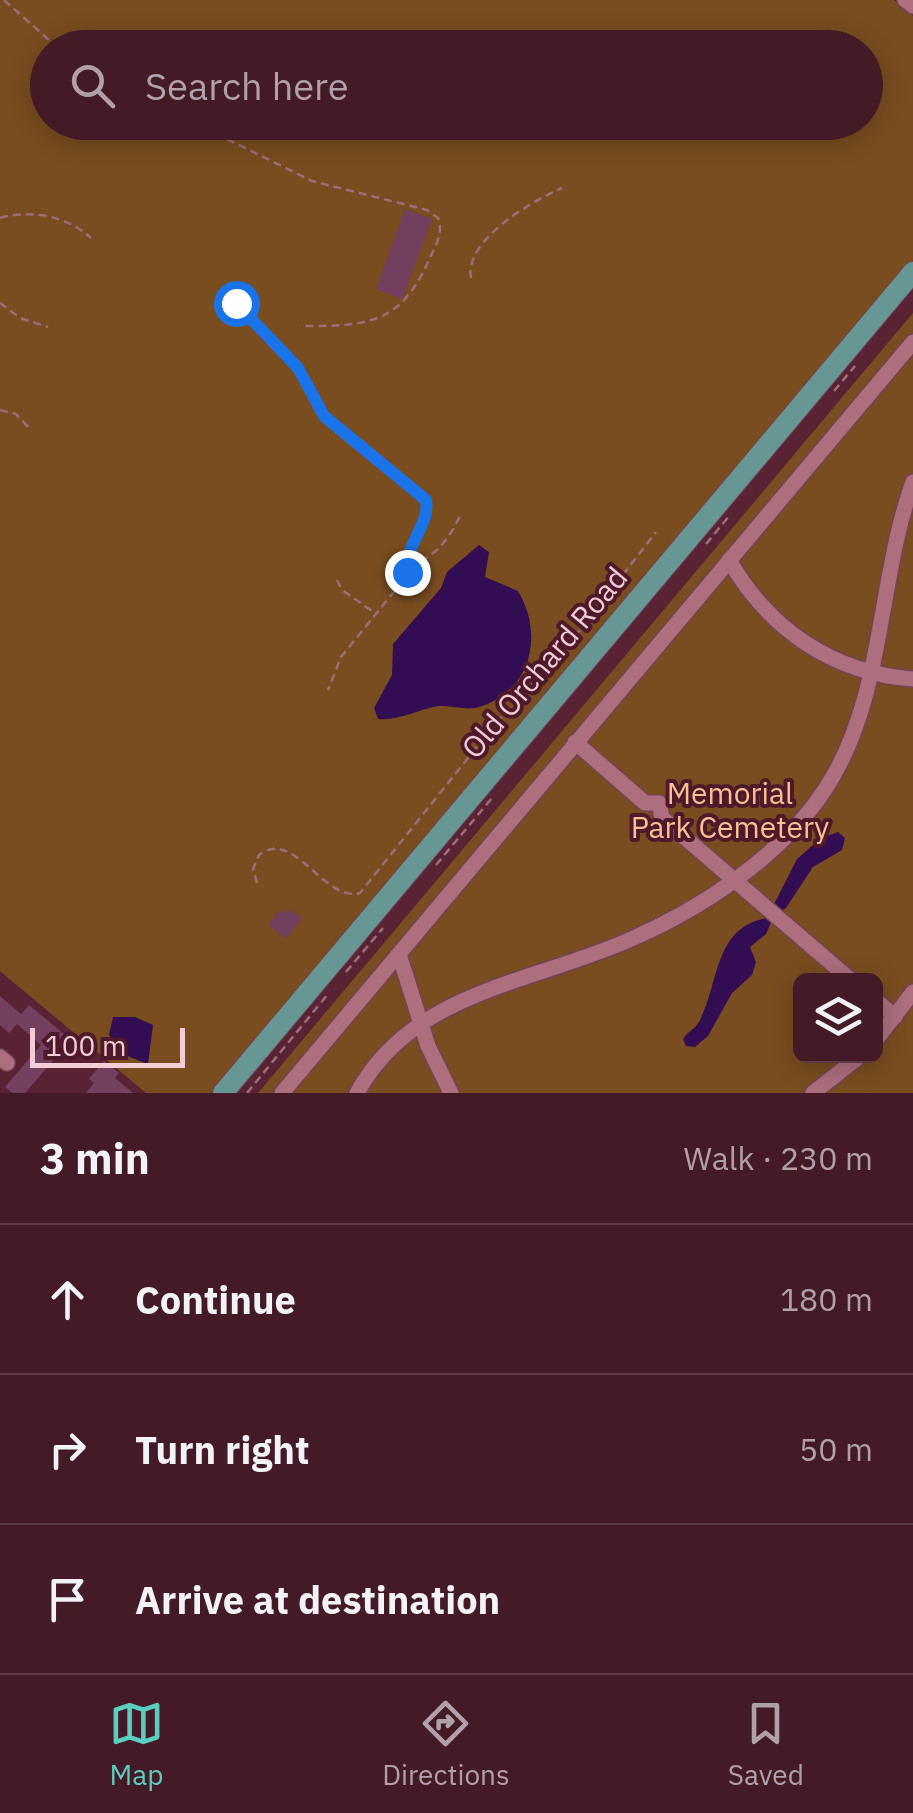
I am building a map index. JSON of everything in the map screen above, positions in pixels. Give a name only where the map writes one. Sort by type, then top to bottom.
[{"type":"main road","name":"Old Orchard Road","points":[[223,1093],[913,272]]},
{"type":"street","points":[[906,0],[913,6]]},
{"type":"street","points":[[282,1093],[913,342]]},
{"type":"street","points":[[357,1093],[383,1056],[421,1023],[500,984],[628,941],[734,879],[788,834],[824,791],[852,741],[913,482]]},
{"type":"street","points":[[729,560],[759,606],[793,637],[870,673],[913,678]]},
{"type":"street","points":[[575,742],[645,802],[648,816],[662,818],[844,973]]},
{"type":"street","points":[[399,954],[421,1023],[451,1093]]},
{"type":"street","points":[[883,1032],[913,992]]},
{"type":"street","points":[[883,1006],[895,1017]]},
{"type":"street","points":[[813,1093],[851,1063]]},
{"type":"path","points":[[4,0],[38,30]]},
{"type":"path","points":[[229,140],[312,181],[412,206],[438,218],[437,242],[404,304],[363,324],[300,326]]},
{"type":"path","points":[[471,278],[472,258],[483,243],[512,216],[562,188]]},
{"type":"path","points":[[0,218],[29,210],[55,222],[74,224],[91,238]]},
{"type":"path","points":[[0,302],[26,321],[48,328]]},
{"type":"path","points":[[236,303],[298,368],[324,416],[426,500],[428,514],[412,539],[405,578],[341,657],[328,690]]},
{"type":"path","points":[[827,399],[858,362]]},
{"type":"path","points":[[0,410],[16,414],[30,429]]},
{"type":"path","points":[[698,554],[732,512]]},
{"type":"path","points":[[407,564],[422,562],[435,552],[460,516]]},
{"type":"path","points":[[257,883],[254,870],[259,855],[275,850],[290,854],[343,893],[360,893],[496,723],[567,647],[656,532]]},
{"type":"path","points":[[338,580],[342,590],[375,613]]},
{"type":"path","points":[[427,873],[464,836],[495,793]]},
{"type":"path","points":[[340,978],[387,922]]},
{"type":"path","points":[[247,1093],[331,990]]},
{"type":"green space","points":[[0,0],[894,0],[913,16],[913,260],[211,1093],[146,1093],[0,971]]},
{"type":"green space","name":"Memorial Park Cemetery","points":[[913,313],[913,1093],[258,1093]]},
{"type":"shaded area","points":[[479,545],[489,552],[485,577],[518,591],[526,608],[531,642],[521,675],[497,699],[479,707],[439,706],[378,719],[374,708],[392,675],[393,644],[441,588],[447,572]]},
{"type":"shaded area","points":[[838,832],[845,838],[842,850],[813,867],[786,908],[774,916],[766,934],[750,947],[756,962],[752,975],[732,993],[708,1036],[695,1047],[686,1046],[683,1039],[699,1022],[727,945],[749,924],[767,918],[797,859],[821,838]]},
{"type":"shaded area","points":[[113,1017],[135,1017],[153,1025],[148,1064],[127,1056],[109,1035]]},
{"type":"building","points":[[405,209],[432,219],[402,299],[376,289]]},
{"type":"building","points":[[289,909],[302,918],[286,939],[268,925],[279,910],[284,914]]},
{"type":"building","points":[[0,996],[21,1014],[29,1005],[64,1034],[51,1049],[58,1055],[25,1093],[12,1093],[5,1087],[41,1045],[17,1024],[9,1033],[0,1025]]},
{"type":"building","points":[[104,1061],[119,1073],[115,1078],[133,1093],[86,1093],[94,1083],[89,1079]]},
{"type":"route","points":[[236,303],[298,368],[311,400],[324,416],[388,473],[420,492],[426,500],[428,514],[412,539],[407,572]]}]
